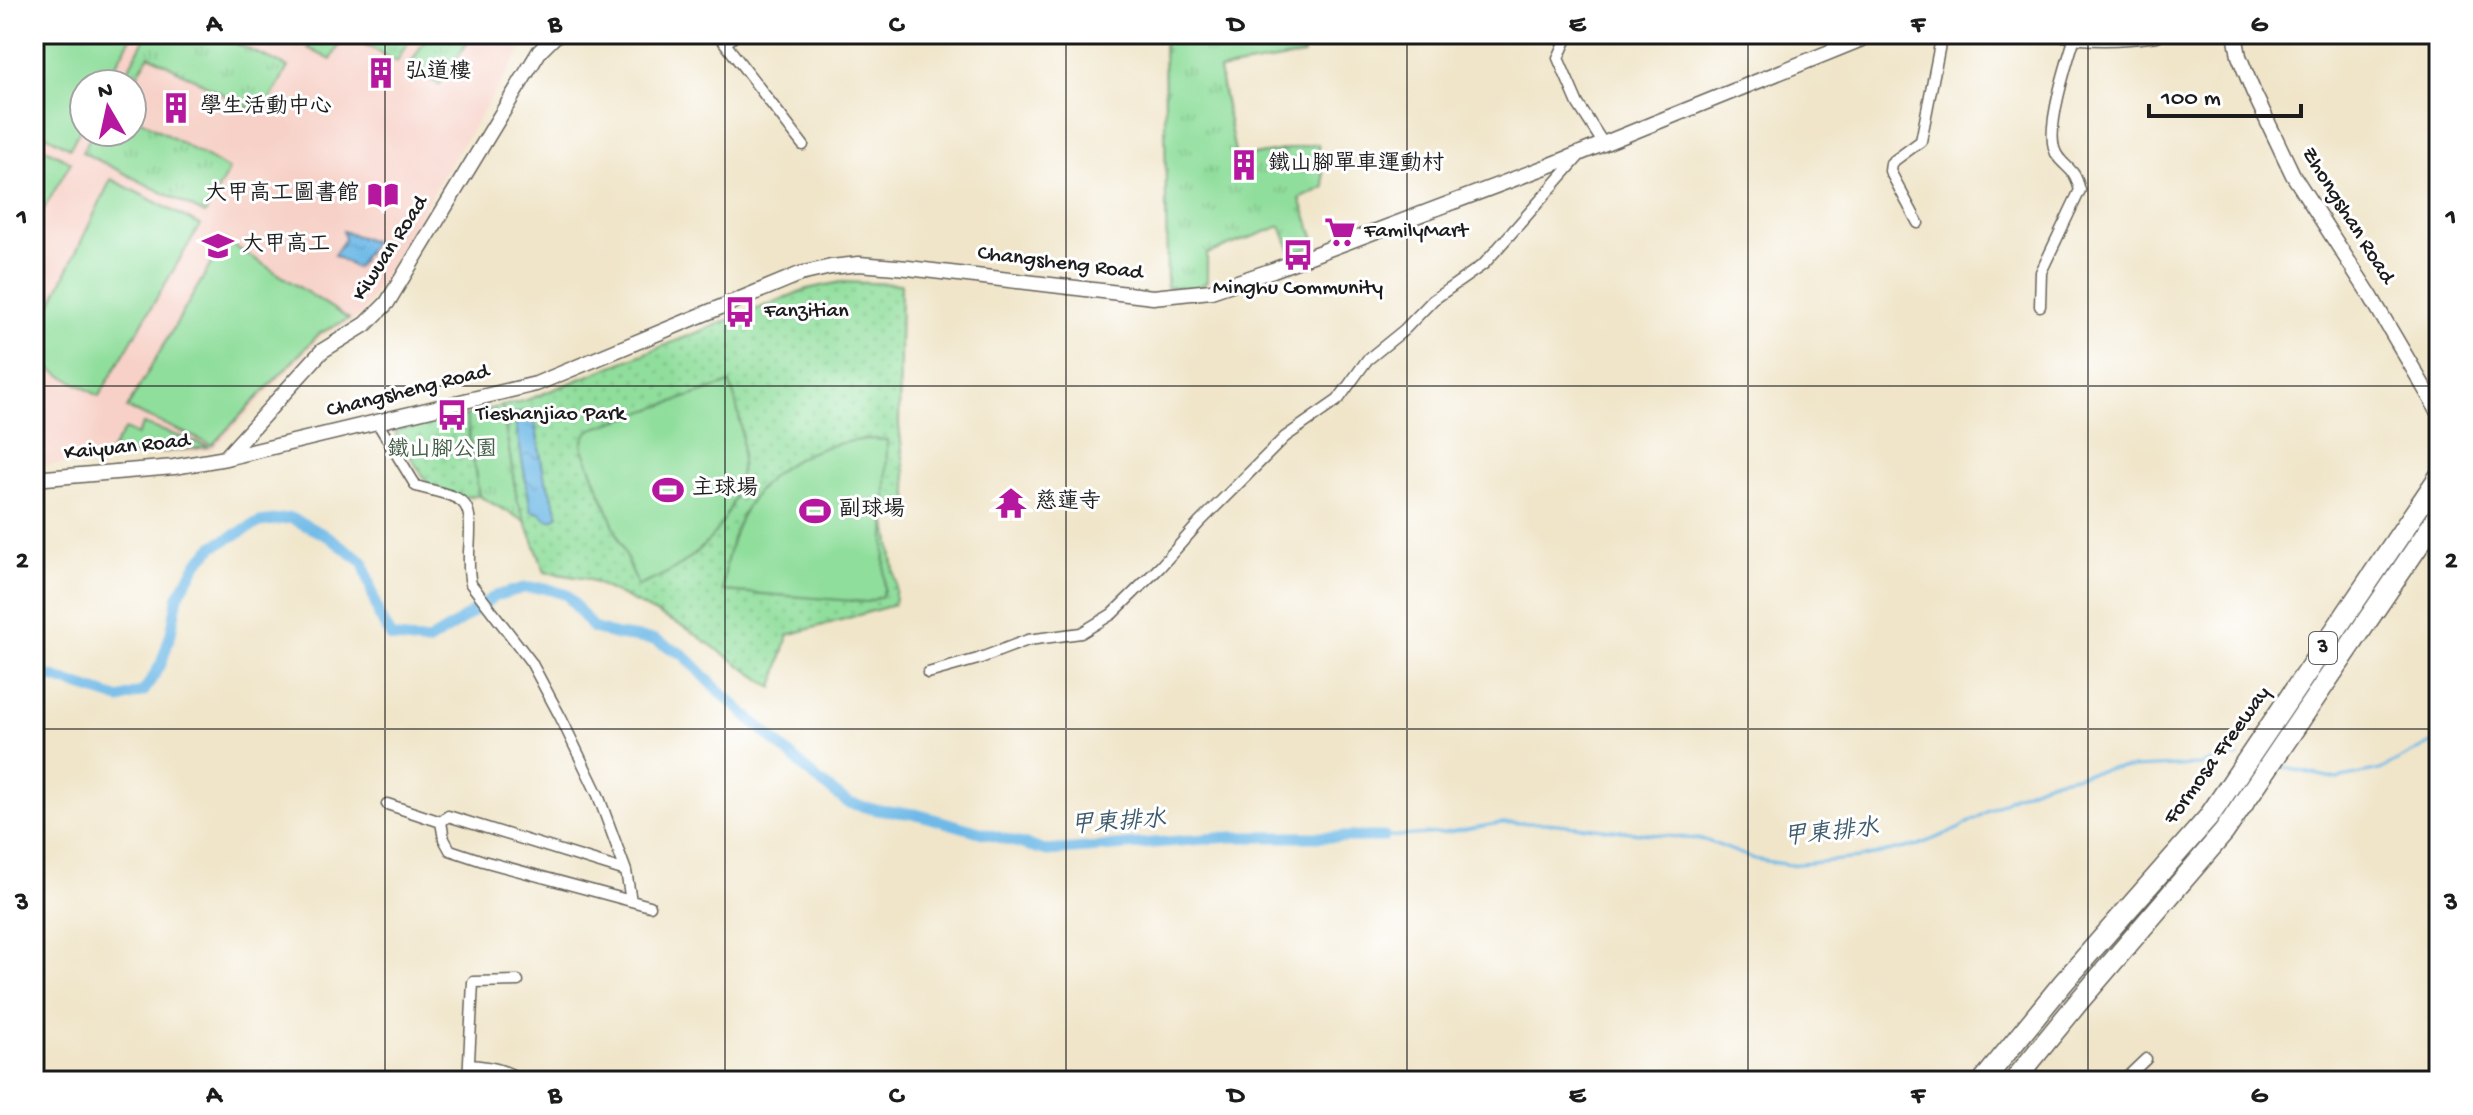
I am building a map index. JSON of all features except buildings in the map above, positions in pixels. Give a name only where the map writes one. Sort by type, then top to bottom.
[{"type":"highway","name":"Formosa Freeway","points":[[1983,1081],[2063,983],[2208,818],[2439,477]]},
{"type":"highway","name":"Formosa Freeway","points":[[2014,1081],[2224,832],[2439,515]]},
{"type":"street","name":"Kiwuan Road","points":[[226,458],[322,351],[366,324],[387,303],[539,52],[557,34]]},
{"type":"street","points":[[718,34],[803,145]]},
{"type":"street","points":[[726,43],[737,34]]},
{"type":"street","points":[[1569,34],[1558,58],[1578,104],[1603,143]]},
{"type":"street","name":"Changsheng Road","points":[[226,458],[536,384],[800,274],[831,267],[859,264],[908,268],[1153,297],[1211,291],[1583,151],[1874,34]]},
{"type":"street","points":[[1918,223],[1890,171],[1891,163],[1921,141],[1942,34]]},
{"type":"street","points":[[2040,306],[2041,272],[2080,190],[2075,175],[2058,158],[2052,133],[2070,36],[2132,38],[2157,34]]},
{"type":"street","name":"Zhongshan Road","points":[[2235,34],[2239,56],[2253,91],[2293,175],[2370,295],[2439,413]]},
{"type":"street","points":[[928,673],[1028,640],[1081,633],[1112,614],[1285,437],[1338,400],[1367,360],[1404,330],[1433,300],[1484,264],[1583,151]]},
{"type":"street","points":[[377,422],[416,486],[455,497],[465,505],[471,516],[467,572],[471,584],[531,662],[561,718],[598,795],[626,871],[631,901]]},
{"type":"street","name":"Kaiyuan Road","points":[[34,479],[174,467],[226,458]]},
{"type":"street","points":[[387,804],[441,822]]},
{"type":"street","points":[[441,822],[448,816],[626,871]]},
{"type":"street","points":[[441,822],[450,850],[650,906]]},
{"type":"street","points":[[468,1081],[473,982],[518,981]]},
{"type":"street","points":[[2123,1081],[2146,1059]]},
{"type":"street","points":[[471,1065],[497,1068],[512,1073],[522,1081]]},
{"type":"street","points":[[381,1081],[435,1080]]},
{"type":"shaded area","name":"大甲高工","points":[[34,34],[534,34],[443,175],[361,316],[323,334],[212,450],[34,466]]},
{"type":"green space","points":[[34,34],[133,34],[114,68],[68,68],[68,147],[34,129]]},
{"type":"green space","points":[[147,34],[215,34],[288,67],[262,115],[149,55],[141,68],[129,68]]},
{"type":"green space","points":[[316,34],[345,34],[331,60],[308,48]]},
{"type":"green space","points":[[355,34],[412,34],[397,62],[353,38]]},
{"type":"green space","points":[[428,34],[473,34],[439,85],[409,67]]},
{"type":"green space","name":"鐵山腳單車運動村","points":[[1164,34],[1301,34],[1304,55],[1219,70],[1236,158],[1318,144],[1325,187],[1300,199],[1317,245],[1292,254],[1281,226],[1207,254],[1207,281],[1198,288],[1167,287]]},
{"type":"green space","points":[[148,124],[229,170],[205,214],[82,152],[84,148],[148,148]]},
{"type":"green space","points":[[34,143],[71,162],[34,226]]},
{"type":"green space","points":[[111,179],[200,225],[99,396],[34,360],[34,340]]},
{"type":"green space","points":[[225,240],[349,319],[320,333],[212,445],[127,408]]},
{"type":"green space","points":[[841,282],[901,284],[899,426],[910,510],[886,516],[896,585],[894,605],[788,635],[773,688],[686,628],[588,579],[545,572],[517,499],[502,406],[527,400],[807,289]]},
{"type":"green space","name":"主球場","points":[[730,383],[739,416],[742,448],[739,478],[731,506],[716,531],[696,553],[670,571],[638,586],[582,446],[585,436],[592,429]]},
{"type":"green space","points":[[502,406],[517,499],[526,522],[479,496],[466,415]]},
{"type":"green space","name":"鐵山腳公園","points":[[466,415],[479,496],[460,497],[429,485],[395,433]]},
{"type":"green space","points":[[143,424],[210,447],[106,458],[125,429],[137,435]]},
{"type":"green space","name":"副球場","points":[[869,439],[887,440],[884,590],[881,597],[867,602],[723,591],[735,530],[764,484],[808,453]]},
{"type":"water","points":[[343,231],[374,242],[356,268],[334,255],[345,239]]},
{"type":"water","points":[[533,410],[544,475],[559,515],[553,520],[531,511],[514,414]]},
{"type":"waterway","name":"甲東排水","points":[[34,671],[120,699],[144,691],[161,664],[178,596],[198,562],[214,546],[260,522],[291,518],[329,537],[363,562],[379,616],[391,637],[427,642],[495,596],[524,588],[545,588],[567,595],[593,628],[655,640],[684,655],[717,689],[848,803],[916,814],[1047,851],[1232,837],[1384,837]]},
{"type":"waterway","name":"甲東排水","points":[[2277,766],[2337,779],[2380,770],[2439,739]]},
{"type":"waterway","name":"甲東排水","points":[[1384,837],[1443,833],[1501,823],[1548,823],[1705,840],[1754,859],[1790,865],[1859,858],[1919,845],[1958,829],[2012,797],[2050,781],[2109,769],[2201,765],[2231,755],[2238,757]]},
{"type":"place","name":"弘道樓","points":[[381,73]]},
{"type":"place","name":"學生活動中心","points":[[176,108]]},
{"type":"place","name":"鐵山腳單車運動村","points":[[1244,165]]},
{"type":"place","name":"大甲高工圖書館","points":[[383,195]]},
{"type":"place","name":"FamilyMart","points":[[1340,232]]},
{"type":"place","name":"大甲高工","points":[[218,246]]},
{"type":"place","name":"Minghu Community","points":[[1298,255]]},
{"type":"place","name":"Fanzitian","points":[[740,312]]},
{"type":"place","name":"Tieshanjiao Park","points":[[452,415]]},
{"type":"place","name":"主球場","points":[[668,490]]},
{"type":"place","name":"慈蓮寺","points":[[1011,503]]},
{"type":"place","name":"副球場","points":[[815,511]]}]
